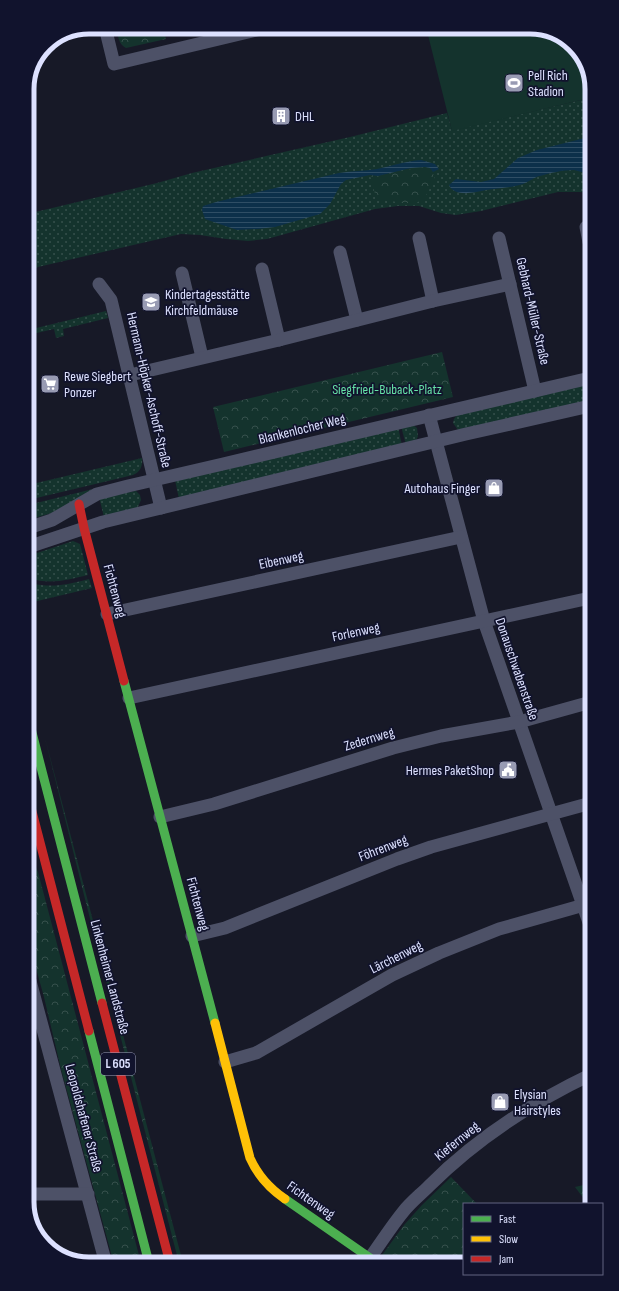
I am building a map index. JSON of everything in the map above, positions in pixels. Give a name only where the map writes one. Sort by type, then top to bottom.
[{"type":"main road","name":"Fichtenweg","points":[[79,504],[84,528],[254,1170],[272,1190],[364,1257]]},
{"type":"main road","name":"Linkenheimer Landstraße","points":[[34,740],[168,1257]]},
{"type":"main road","name":"L 605","points":[[34,819],[148,1257]]},
{"type":"street","points":[[107,34],[114,64],[240,34]]},
{"type":"street","points":[[419,238],[433,301]]},
{"type":"street","name":"Gebhard-Müller-Straße","points":[[499,238],[535,391]]},
{"type":"street","points":[[340,252],[357,320]]},
{"type":"street","points":[[262,270],[279,340]]},
{"type":"street","points":[[182,272],[202,357]]},
{"type":"street","name":"Hermann-Höpker-Aschoff-Straße","points":[[99,284],[111,300],[161,508]]},
{"type":"street","points":[[130,375],[279,340],[433,301],[510,284]]},
{"type":"street","name":"Blankenlocher Weg","points":[[34,526],[46,523],[64,514],[97,494],[154,479],[585,379]]},
{"type":"street","points":[[34,546],[104,522],[436,441],[585,407]]},
{"type":"street","name":"Donauschwabenstraße","points":[[429,415],[484,621],[551,814],[585,899]]},
{"type":"street","name":"Eibenweg","points":[[107,614],[461,537]]},
{"type":"street","name":"Forlenweg","points":[[129,698],[585,599]]},
{"type":"street","name":"Zedernweg","points":[[160,817],[214,804],[393,748],[441,736],[519,722],[585,703]]},
{"type":"street","name":"Föhrenweg","points":[[192,936],[225,928],[397,859],[431,847],[585,805]]},
{"type":"street","name":"Lärchenweg","points":[[225,1062],[256,1053],[392,975],[439,953],[499,929],[585,905]]},
{"type":"street","name":"Leopoldshafener Straße","points":[[34,1011],[36,1026],[88,1194],[104,1257]]},
{"type":"street","name":"Kiefernweg","points":[[370,1257],[403,1212],[445,1170],[473,1146],[561,1088],[585,1077]]},
{"type":"street","points":[[34,1194],[88,1194]]},
{"type":"green space","points":[[118,34],[165,34],[166,39],[126,48],[121,44]]},
{"type":"green space","name":"Pell Rich Stadion","points":[[428,34],[541,35],[561,43],[578,62],[584,78],[585,99],[452,131]]},
{"type":"green space","points":[[585,99],[585,193],[558,192],[481,211],[456,215],[441,213],[419,206],[398,206],[375,209],[267,239],[248,241],[181,234],[38,267],[34,269],[34,212],[157,183],[192,173],[447,113],[452,130]]},
{"type":"green space","points":[[425,167],[431,170],[435,179],[424,199],[416,203],[403,203],[379,199],[375,194],[370,175],[391,174]]},
{"type":"green space","points":[[106,311],[108,318],[63,329],[64,336],[56,338],[54,329],[34,334],[34,329]]},
{"type":"green space","name":"Siegfried-Buback-Platz","points":[[442,352],[453,397],[224,452],[213,407]]},
{"type":"green space","points":[[585,383],[585,402],[458,430],[453,423],[457,415]]},
{"type":"green space","points":[[413,425],[417,428],[418,436],[416,441],[406,445],[401,426]]},
{"type":"green space","points":[[398,426],[402,446],[179,499],[175,480]]},
{"type":"green space","points":[[142,458],[142,464],[138,472],[133,475],[34,499],[34,484]]},
{"type":"green space","points":[[93,489],[55,512],[34,518],[34,504]]},
{"type":"green space","points":[[136,491],[140,495],[141,500],[137,509],[104,517],[99,497]]},
{"type":"green space","points":[[73,541],[80,544],[88,575],[66,580],[44,581],[34,579],[34,555]]},
{"type":"green space","points":[[89,579],[92,588],[34,602],[34,584],[59,585]]},
{"type":"green space","points":[[45,738],[181,1257],[177,1257]]},
{"type":"green space","points":[[34,863],[38,872],[139,1257],[112,1257],[61,1069],[34,961]]},
{"type":"green space","points":[[451,1177],[476,1203],[463,1203],[463,1257],[381,1257],[404,1225]]},
{"type":"green space","points":[[585,1185],[585,1200],[575,1187]]},
{"type":"water","points":[[585,138],[585,173],[574,170],[561,171],[538,177],[518,185],[471,193],[456,192],[449,185],[456,179],[481,182],[494,179],[518,158],[537,150]]},
{"type":"water","points":[[421,160],[435,164],[439,169],[433,172],[430,168],[425,167],[411,168],[378,176],[370,175],[346,180],[341,184],[330,204],[320,214],[275,227],[237,230],[205,219],[202,210],[203,206],[216,202],[339,173],[377,169],[404,162]]},
{"type":"traffic: fast","points":[[124,681],[215,1023]]},
{"type":"traffic: fast","points":[[34,740],[102,1003]]},
{"type":"traffic: fast","points":[[89,1031],[147,1257]]},
{"type":"traffic: fast","points":[[285,1199],[369,1257]]},
{"type":"traffic: slow","points":[[215,1023],[250,1158],[264,1181],[285,1199]]},
{"type":"traffic: jam","points":[[79,504],[124,681]]},
{"type":"traffic: jam","points":[[34,819],[89,1031]]},
{"type":"traffic: jam","points":[[102,1003],[168,1257]]},
{"type":"place","name":"Pell Rich Stadion","points":[[514,83]]},
{"type":"place","name":"DHL","points":[[281,116]]},
{"type":"place","name":"Kindertagesstätte Kirchfeldmäuse","points":[[151,302]]},
{"type":"place","name":"Rewe Siegbert Ponzer","points":[[50,384]]},
{"type":"place","name":"Autohaus Finger","points":[[494,488]]},
{"type":"place","name":"Hermes PaketShop","points":[[508,770]]},
{"type":"place","name":"Elysian Hairstyles","points":[[500,1102]]}]
